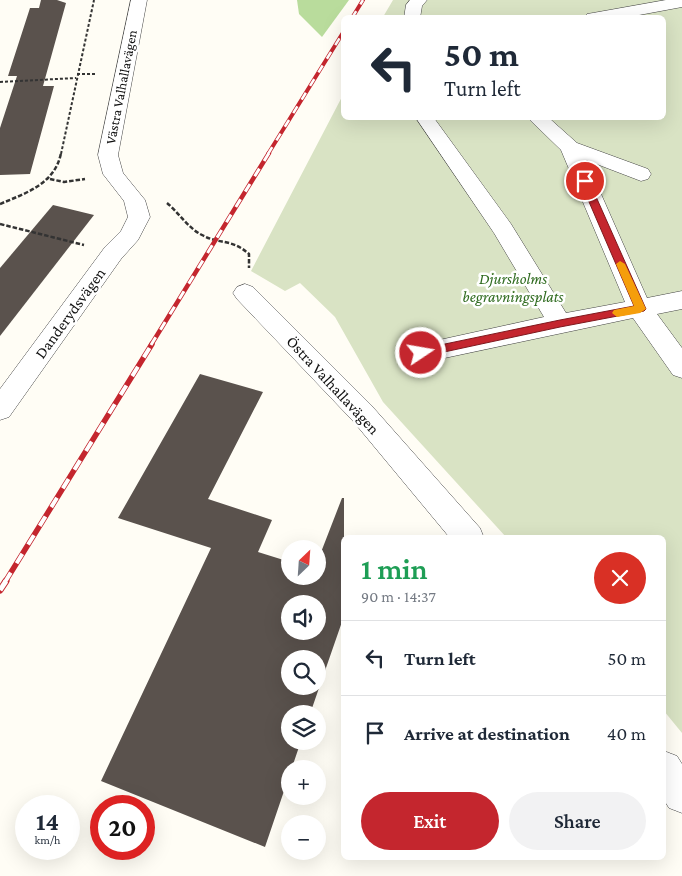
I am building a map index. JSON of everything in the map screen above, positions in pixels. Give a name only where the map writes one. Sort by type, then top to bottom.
[{"type":"street","name":"Västra Valhallavägen","points":[[138,0],[108,155],[113,174],[134,200],[139,217]]},
{"type":"street","points":[[412,15],[414,5],[419,0]]},
{"type":"street","points":[[610,15],[682,2]]},
{"type":"street","points":[[426,120],[503,229],[560,323]]},
{"type":"street","points":[[540,120],[570,148],[641,174]]},
{"type":"street","points":[[570,148],[640,309],[682,368]]},
{"type":"street","name":"Danderydsvägen","points":[[0,408],[113,253],[130,234],[139,217]]},
{"type":"street","name":"Östra Valhallavägen","points":[[245,293],[362,413],[465,535]]},
{"type":"street","points":[[421,353],[560,323],[682,300]]},
{"type":"street","points":[[666,772],[682,795]]},
{"type":"path","points":[[0,204],[50,179],[59,164],[76,76],[94,0]]},
{"type":"path","points":[[0,82],[102,74]]},
{"type":"path","points":[[50,179],[64,182]]},
{"type":"path","points":[[0,224],[113,253]]},
{"type":"path","points":[[216,240],[230,240],[241,245],[249,254],[250,262],[245,293]]},
{"type":"green space","points":[[297,0],[349,0],[322,37],[299,14]]},
{"type":"green space","name":"Djursholms begravningsplats","points":[[393,0],[682,0],[682,733],[666,713],[666,535],[504,535],[383,402],[335,317],[300,283],[285,291],[251,271],[341,99],[341,120],[666,120],[666,15],[384,15]]},
{"type":"building","points":[[41,0],[57,0],[66,3],[43,86],[54,86],[30,174],[0,175],[0,128],[17,76],[8,76],[30,8],[39,8]]},
{"type":"building","points":[[53,205],[94,215],[0,336],[0,268]]},
{"type":"building","points":[[200,374],[263,392],[208,499],[272,520],[258,552],[281,559],[281,585],[326,585],[326,540],[342,498],[344,498],[344,535],[341,535],[341,625],[326,668],[326,650],[281,650],[281,695],[317,695],[313,705],[281,705],[281,750],[298,750],[295,760],[281,760],[281,800],[265,847],[155,803],[155,795],[136,795],[101,781],[211,548],[118,518]]},
{"type":"railway","points":[[354,15],[363,0]]},
{"type":"railway","points":[[268,154],[341,36]]},
{"type":"railway","points":[[151,345],[269,153]]},
{"type":"railway","points":[[5,582],[152,344]]},
{"type":"railway","points":[[0,590],[6,581]]},
{"type":"slow traffic","points":[[617,313],[640,309],[620,264]]},
{"type":"route","points":[[421,353],[560,323],[640,309],[585,181]]}]
